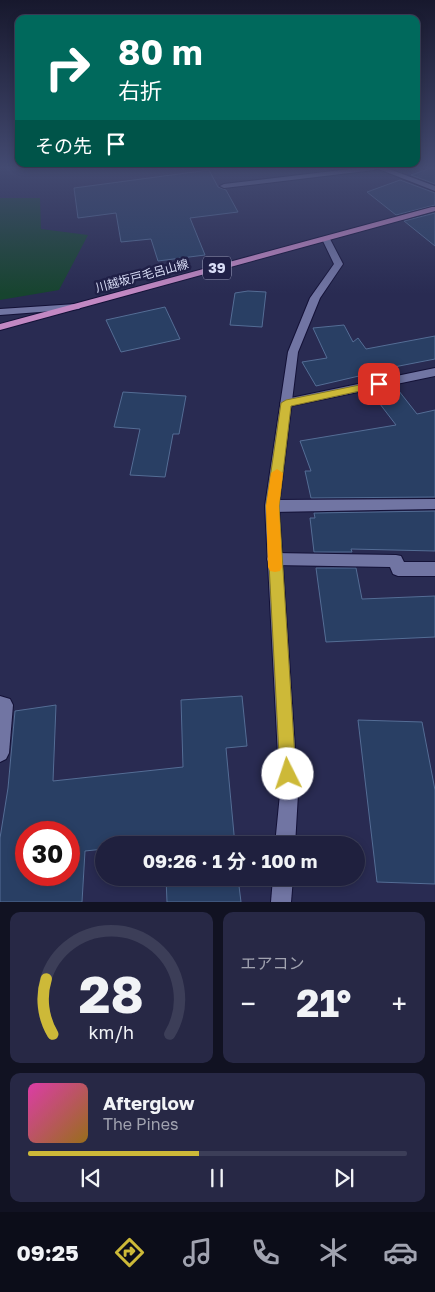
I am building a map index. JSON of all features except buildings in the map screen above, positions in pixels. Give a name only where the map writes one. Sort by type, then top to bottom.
[{"type":"main road","name":"川越坂戸毛呂山線","points":[[0,328],[435,210]]},
{"type":"street","points":[[286,836],[289,794],[272,506],[293,352],[315,298],[339,264],[326,239]]},
{"type":"street","points":[[0,312],[76,307]]},
{"type":"street","points":[[286,403],[435,372]]},
{"type":"street","points":[[272,506],[435,504]]},
{"type":"street","points":[[274,560],[396,561],[398,569],[435,569]]},
{"type":"street","points":[[0,705],[4,705],[0,753]]},
{"type":"street","points":[[281,902],[282,886]]},
{"type":"green space","points":[[0,210],[40,210],[41,229],[88,235],[59,290],[0,300]]},
{"type":"slow traffic","points":[[275,567],[272,506],[277,473]]},
{"type":"route","points":[[288,774],[272,506],[286,403],[379,384]]}]
